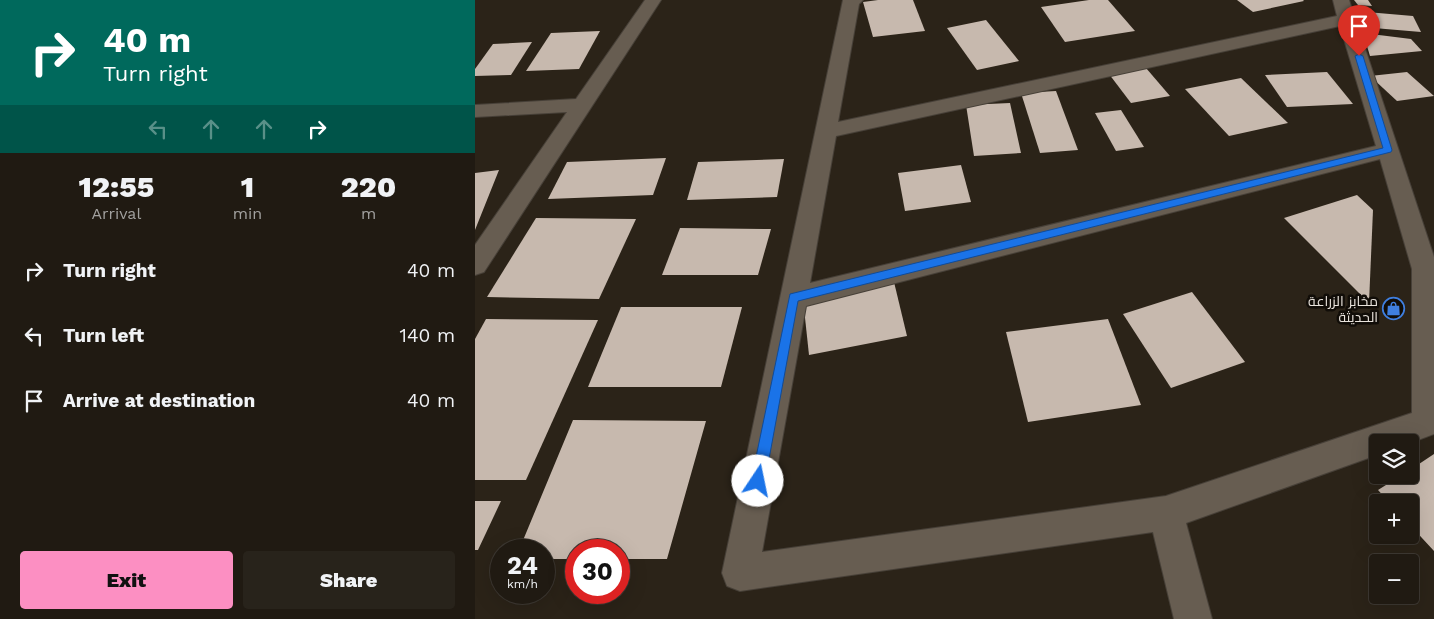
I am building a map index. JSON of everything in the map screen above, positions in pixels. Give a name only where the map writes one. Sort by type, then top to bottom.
[{"type":"street","points":[[475,265],[653,0]]},
{"type":"street","points":[[826,131],[1344,10],[1425,269],[1428,422],[1167,513],[740,573],[851,1],[855,0]]},
{"type":"street","points":[[475,111],[583,105]]},
{"type":"street","points":[[793,298],[1388,150]]},
{"type":"street","points":[[1167,513],[1193,619]]},
{"type":"building","points":[[913,0],[925,31],[873,37],[863,2]]},
{"type":"building","points":[[1089,0],[1108,0],[1135,31],[1065,42],[1041,7]]},
{"type":"building","points":[[1237,0],[1303,0],[1304,1],[1253,12]]},
{"type":"building","points":[[1354,0],[1368,0],[1372,6],[1358,5]]},
{"type":"building","points":[[1355,11],[1413,16],[1421,32],[1362,27]]},
{"type":"building","points":[[986,20],[1019,61],[977,70],[947,28]]},
{"type":"building","points":[[600,31],[579,69],[526,71],[551,33]]},
{"type":"building","points":[[1363,33],[1411,39],[1422,51],[1370,56]]},
{"type":"building","points":[[532,42],[511,75],[475,76],[475,69],[493,44]]},
{"type":"building","points":[[1146,68],[1170,96],[1131,103],[1109,74]]},
{"type":"building","points":[[1327,72],[1353,104],[1287,107],[1265,75]]},
{"type":"building","points":[[1407,72],[1434,96],[1397,101],[1370,76]]},
{"type":"building","points":[[1241,78],[1288,123],[1229,136],[1185,89]]},
{"type":"building","points":[[1056,91],[1078,150],[1040,153],[1021,93]]},
{"type":"building","points":[[1010,103],[1021,153],[974,156],[966,105]]},
{"type":"building","points":[[1121,110],[1144,147],[1116,151],[1095,113]]},
{"type":"building","points":[[666,158],[653,195],[548,199],[567,162]]},
{"type":"building","points":[[784,159],[777,197],[687,200],[698,162]]},
{"type":"building","points":[[961,165],[971,202],[905,211],[898,173]]},
{"type":"building","points":[[499,170],[475,230],[475,173]]},
{"type":"building","points":[[1357,195],[1373,210],[1369,303],[1284,218]]},
{"type":"building","points":[[536,218],[636,219],[599,299],[487,297]]},
{"type":"building","points":[[680,228],[771,229],[758,275],[662,275]]},
{"type":"building","points":[[894,282],[907,336],[809,355],[803,299]]},
{"type":"building","points":[[1192,292],[1245,362],[1171,388],[1123,314]]},
{"type":"building","points":[[621,307],[742,307],[721,387],[588,387]]},
{"type":"building","points":[[486,319],[598,320],[526,480],[475,480],[475,339]]},
{"type":"building","points":[[1108,319],[1141,405],[1028,422],[1006,332]]},
{"type":"building","points":[[573,420],[706,421],[667,559],[630,559],[630,539],[565,539],[565,559],[555,559],[555,539],[524,539]]},
{"type":"building","points":[[1434,454],[1434,551],[1419,535],[1419,494],[1382,494],[1378,490],[1388,484],[1419,484],[1419,464]]},
{"type":"building","points":[[475,501],[501,501],[478,550],[475,550]]},
{"type":"place","name":"مخابز الزراعة الحديثة","points":[[1394,309]]},
{"type":"route","points":[[758,481],[793,298],[1388,150],[1359,56]]}]
